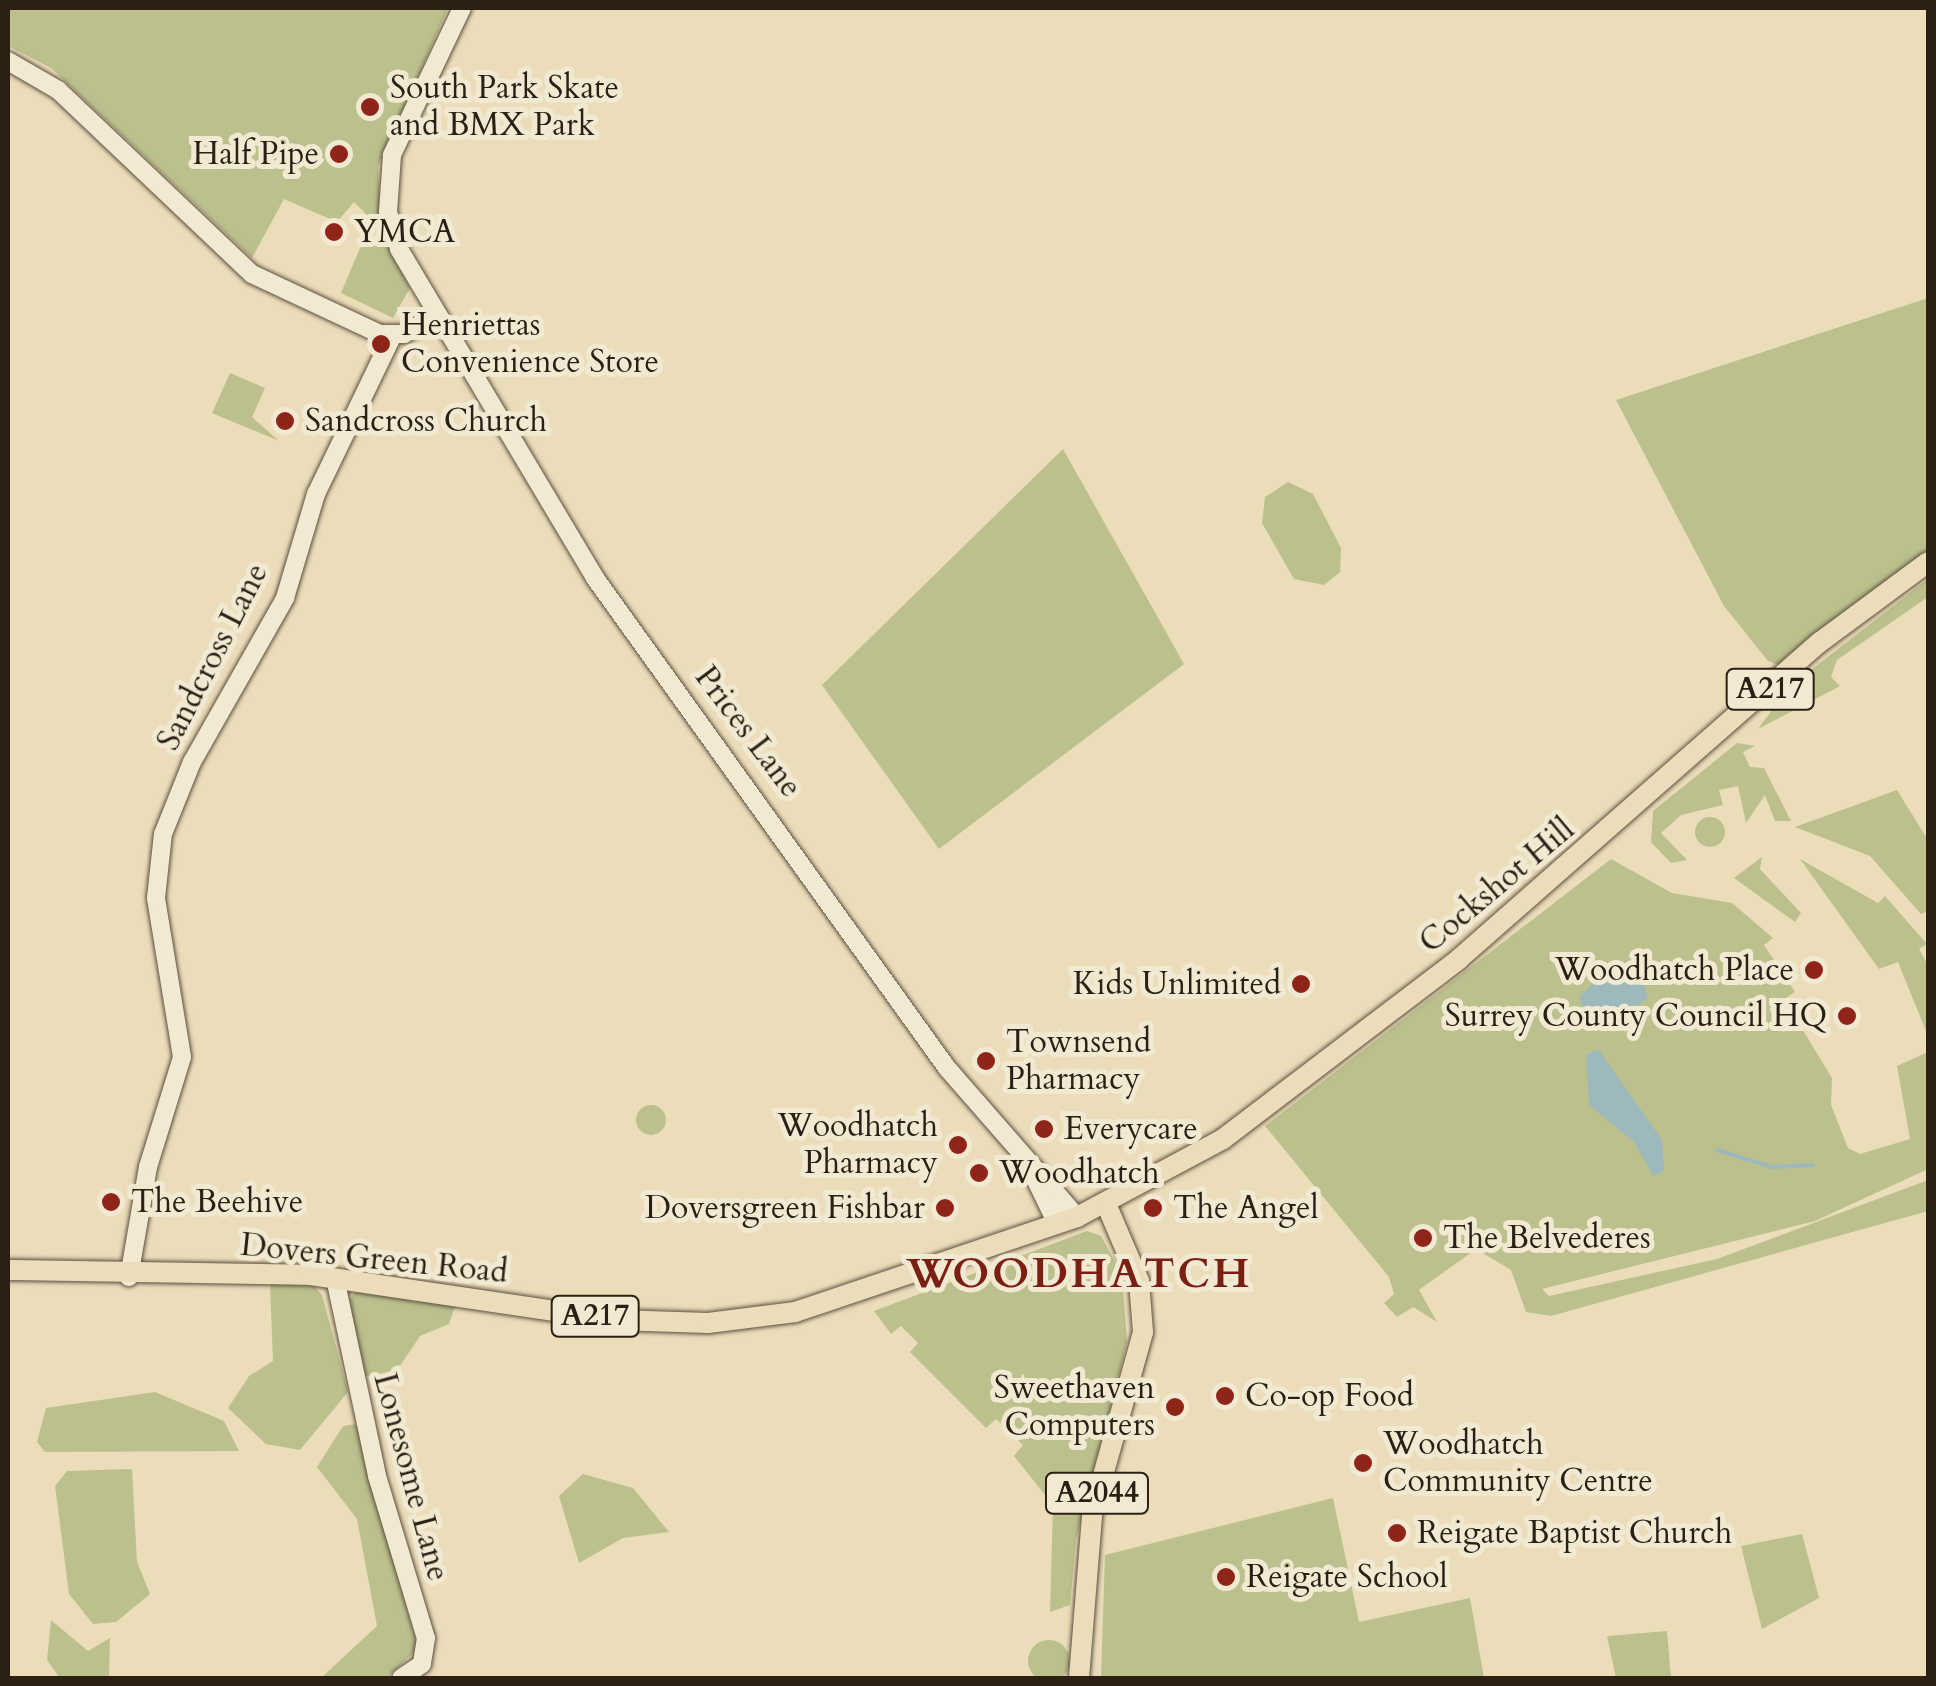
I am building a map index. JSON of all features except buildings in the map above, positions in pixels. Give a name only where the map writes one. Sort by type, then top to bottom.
[{"type":"main road","name":"Cockshot Hill","points":[[1067,1221],[1107,1206],[1223,1139],[1459,959],[1820,642],[1928,562]]},
{"type":"main road","name":"A2044","points":[[1079,1678],[1092,1515],[1143,1332],[1140,1281],[1107,1206]]},
{"type":"main road","name":"Dovers Green Road","points":[[8,1270],[130,1277],[335,1278],[616,1320],[738,1322],[795,1312],[1067,1221]]},
{"type":"street","points":[[8,61],[58,90],[233,261],[393,334],[436,315],[393,233],[388,176],[462,8]]},
{"type":"street","name":"Prices Lane","points":[[436,315],[595,578],[742,771],[918,1028],[1067,1221]]},
{"type":"street","name":"Sandcross Lane","points":[[130,1277],[148,1167],[182,1058],[156,898],[163,834],[192,762],[285,598],[316,494],[393,334]]},
{"type":"street","name":"Lonesome Lane","points":[[335,1278],[378,1476],[426,1638],[422,1664],[401,1678]]},
{"type":"green space","points":[[8,8],[448,8],[378,167],[381,229],[354,202],[337,222],[284,199],[252,258],[51,68],[8,46]]},
{"type":"green space","points":[[383,237],[410,288],[393,318],[341,293],[360,248]]},
{"type":"green space","points":[[1928,298],[1928,555],[1784,667],[1768,661],[1724,606],[1616,400]]},
{"type":"green space","points":[[230,373],[265,388],[252,417],[279,441],[212,413]]},
{"type":"green space","points":[[1063,449],[1184,664],[939,849],[822,685]]},
{"type":"green space","points":[[1288,482],[1313,494],[1341,548],[1340,572],[1324,585],[1294,579],[1262,523],[1265,497]]},
{"type":"green space","points":[[1928,579],[1928,597],[1837,660],[1831,677],[1840,686],[1758,729],[1789,687]]},
{"type":"green space","points":[[1737,743],[1755,746],[1743,752],[1750,767],[1764,768],[1791,821],[1775,821],[1765,795],[1746,823],[1738,786],[1719,790],[1723,805],[1681,815],[1661,833],[1687,860],[1671,863],[1651,842],[1653,811]]},
{"type":"green space","points":[[1897,790],[1928,840],[1928,911],[1921,914],[1870,856],[1795,827]]},
{"type":"green space","points":[[1710,817],[1720,822],[1725,832],[1720,842],[1710,847],[1700,842],[1695,832],[1700,822]]},
{"type":"green space","points":[[1762,857],[1760,869],[1801,913],[1795,922],[1734,878]]},
{"type":"green space","points":[[1611,859],[1672,893],[1732,903],[1773,938],[1764,945],[1795,992],[1769,1009],[1783,1032],[1799,1024],[1832,1078],[1831,1105],[1848,1148],[1860,1154],[1910,1139],[1897,1066],[1928,1052],[1928,1169],[1815,1221],[1542,1289],[1549,1296],[1717,1259],[1928,1180],[1928,1211],[1551,1316],[1526,1312],[1511,1270],[1476,1249],[1419,1290],[1437,1322],[1413,1307],[1397,1317],[1384,1303],[1394,1294],[1389,1277],[1265,1126]]},
{"type":"green space","points":[[1800,859],[1878,903],[1885,896],[1927,944],[1919,949],[1928,966],[1928,1036],[1898,962],[1879,969]]},
{"type":"green space","points":[[651,1105],[661,1110],[666,1120],[661,1130],[651,1135],[641,1130],[636,1120],[641,1110]]},
{"type":"green space","points":[[1087,1231],[1101,1236],[1122,1274],[1127,1342],[1076,1540],[1070,1605],[1050,1612],[1053,1505],[1014,1456],[1023,1445],[996,1419],[986,1428],[910,1352],[918,1343],[901,1326],[891,1334],[874,1311]]},
{"type":"green space","points":[[270,1284],[314,1286],[322,1295],[348,1392],[300,1450],[266,1444],[228,1408],[249,1376],[273,1361]]},
{"type":"green space","points":[[356,1291],[455,1306],[449,1324],[420,1336],[394,1375],[363,1376],[347,1303]]},
{"type":"green space","points":[[155,1392],[224,1421],[239,1451],[45,1452],[37,1442],[46,1408]]},
{"type":"green space","points":[[356,1424],[418,1649],[386,1678],[321,1678],[377,1626],[357,1519],[317,1467],[343,1426]]},
{"type":"green space","points":[[132,1469],[137,1562],[150,1594],[116,1622],[93,1624],[69,1594],[55,1486],[67,1471]]},
{"type":"green space","points":[[583,1474],[633,1488],[669,1532],[623,1538],[579,1563],[559,1496]]},
{"type":"green space","name":"Reigate School","points":[[1333,1498],[1359,1622],[1470,1598],[1484,1678],[1101,1678],[1105,1555]]},
{"type":"green space","points":[[1802,1534],[1819,1598],[1762,1629],[1741,1546]]},
{"type":"green space","points":[[51,1620],[88,1651],[110,1638],[109,1676],[59,1677],[47,1660]]},
{"type":"green space","points":[[1667,1631],[1671,1678],[1616,1678],[1607,1636]]},
{"type":"green space","points":[[1049,1640],[1064,1646],[1070,1661],[1064,1676],[1049,1682],[1034,1676],[1028,1661],[1034,1646]]},
{"type":"water","points":[[1615,961],[1637,966],[1648,997],[1626,1016],[1589,1022],[1579,997]]},
{"type":"water","points":[[1598,1049],[1662,1140],[1664,1171],[1653,1176],[1634,1142],[1589,1105],[1586,1055]]},
{"type":"waterway","points":[[1717,1150],[1772,1167],[1813,1165]]},
{"type":"place","name":"South Park Skate and BMX Park","points":[[370,107]]},
{"type":"place","name":"Half Pipe","points":[[339,154]]},
{"type":"place","name":"YMCA","points":[[334,232]]},
{"type":"place","name":"Henriettas Convenience Store","points":[[381,344]]},
{"type":"place","name":"Sandcross Church","points":[[285,421]]},
{"type":"place","name":"Woodhatch Place","points":[[1814,970]]},
{"type":"place","name":"Kids Unlimited","points":[[1301,984]]},
{"type":"place","name":"Surrey County Council HQ","points":[[1847,1016]]},
{"type":"place","name":"Townsend Pharmacy","points":[[986,1061]]},
{"type":"place","name":"Everycare","points":[[1044,1129]]},
{"type":"place","name":"Woodhatch Pharmacy","points":[[958,1145]]},
{"type":"place","name":"Woodhatch","points":[[979,1173]]},
{"type":"place","name":"The Beehive","points":[[111,1202]]},
{"type":"place","name":"Doversgreen Fishbar","points":[[945,1208]]},
{"type":"place","name":"The Angel","points":[[1153,1208]]},
{"type":"place","name":"The Belvederes","points":[[1423,1238]]},
{"type":"place","name":"Co-op Food","points":[[1225,1396]]},
{"type":"place","name":"Sweethaven Computers","points":[[1175,1407]]},
{"type":"place","name":"Woodhatch Community Centre","points":[[1363,1463]]},
{"type":"place","name":"Reigate Baptist Church","points":[[1397,1533]]},
{"type":"place","name":"Reigate School","points":[[1226,1577]]},
{"type":"district","name":"WOODHATCH","points":[[1079,1274]]}]
